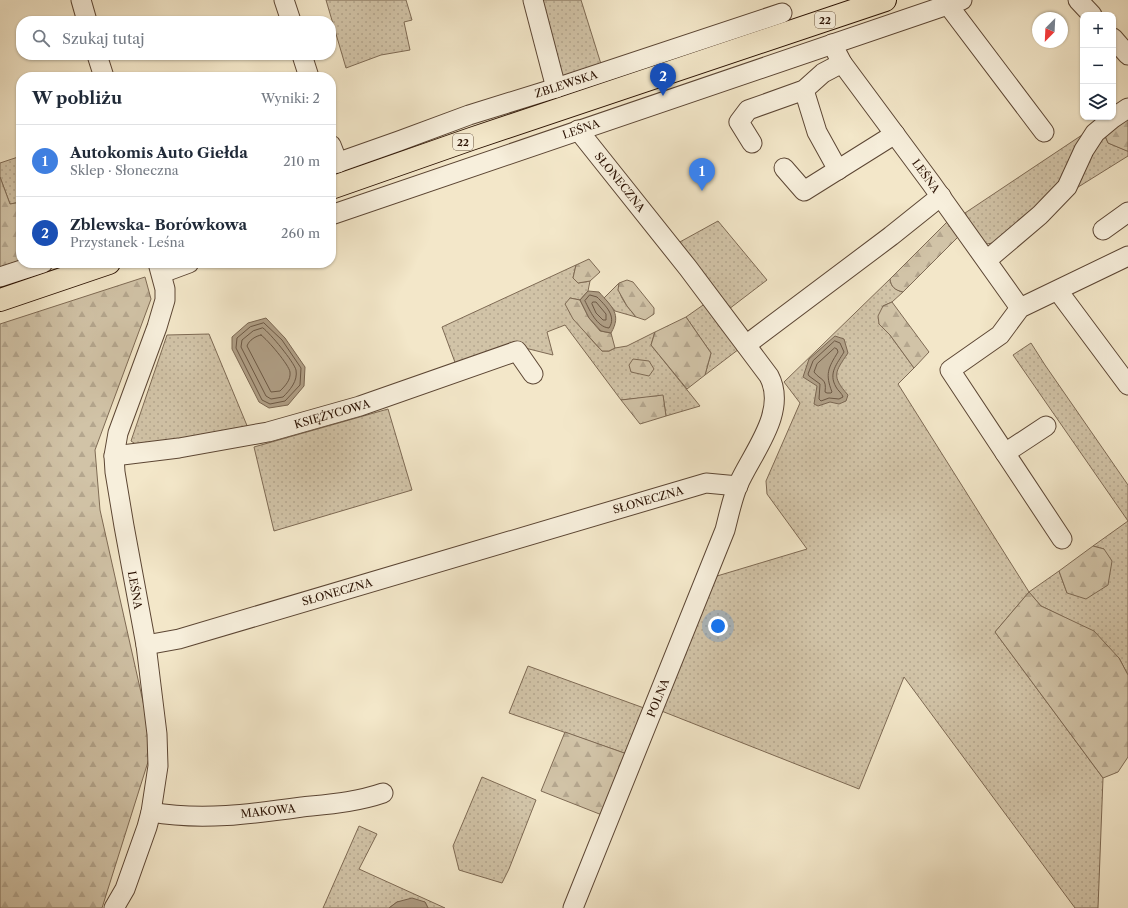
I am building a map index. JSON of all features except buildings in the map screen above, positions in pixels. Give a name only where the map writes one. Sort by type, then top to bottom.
[{"type":"main road","name":"ZBLEWSKA","points":[[336,186],[783,15],[885,0]]},
{"type":"main road","points":[[0,300],[94,268]]},
{"type":"street","points":[[81,0],[86,16]]},
{"type":"street","points":[[284,0],[289,16]]},
{"type":"street","points":[[533,0],[556,88]]},
{"type":"street","points":[[1078,0],[1089,12]]},
{"type":"street","points":[[955,2],[1044,132]]},
{"type":"street","name":"LEŚNA","points":[[336,212],[430,182],[955,2]]},
{"type":"street","name":"ZBLEWSKA","points":[[336,163],[469,115],[783,15]]},
{"type":"street","points":[[1116,41],[1128,55]]},
{"type":"street","name":"LEŚNA","points":[[832,44],[842,63],[941,196],[1020,308]]},
{"type":"street","points":[[99,60],[102,72]]},
{"type":"street","points":[[303,60],[307,72]]},
{"type":"street","points":[[752,143],[739,122],[748,110],[804,90],[823,73],[842,63]]},
{"type":"street","points":[[804,90],[817,132],[838,170]]},
{"type":"street","points":[[987,260],[1040,215],[1068,187],[1084,150],[1095,133],[1128,108]]},
{"type":"street","name":"SŁONECZNA","points":[[146,645],[179,639],[706,484],[738,486],[762,441],[770,422],[775,398],[774,388],[769,376],[688,268],[578,130]]},
{"type":"street","points":[[784,168],[804,191],[895,134]]},
{"type":"street","points":[[746,345],[891,236],[941,196]]},
{"type":"street","points":[[1103,230],[1128,212]]},
{"type":"street","points":[[1062,539],[950,370],[1000,335],[1020,308],[1128,256]]},
{"type":"street","points":[[0,277],[28,268]]},
{"type":"street","name":"LEŚNA","points":[[114,908],[125,889],[151,812],[158,766],[157,734],[146,645],[122,518],[114,456],[118,433],[146,359],[164,300],[165,289],[160,268]]},
{"type":"street","points":[[1058,290],[1128,385]]},
{"type":"street","name":"KSIĘŻYCOWA","points":[[114,456],[179,448],[268,432],[360,406],[517,351],[533,374]]},
{"type":"street","points":[[1005,453],[1046,426]]},
{"type":"street","name":"POLNA","points":[[573,908],[725,530],[738,486]]},
{"type":"street","name":"MAKOWA","points":[[151,812],[170,816],[205,817],[256,813],[350,801],[369,798],[383,793]]},
{"type":"green space","points":[[326,0],[406,0],[412,20],[404,22],[410,50],[381,55],[346,68],[336,34],[336,16],[331,16]]},
{"type":"green space","points":[[537,0],[581,0],[601,64],[561,77]]},
{"type":"green space","points":[[1128,115],[1127,151],[1108,143],[1104,133]]},
{"type":"green space","points":[[1085,133],[1104,133],[1108,143],[1128,151],[1128,156],[1075,189],[1000,242],[986,244],[972,229],[965,213]]},
{"type":"green space","points":[[16,158],[16,203],[10,204],[0,177],[0,163]]},
{"type":"green space","points":[[0,177],[10,204],[16,203],[16,262],[0,267]]},
{"type":"green space","points":[[718,221],[767,280],[729,309],[678,243]]},
{"type":"green space","points":[[947,222],[958,237],[903,292],[894,288],[890,279]]},
{"type":"green space","points":[[589,259],[600,272],[590,281],[578,283],[573,278],[576,265]]},
{"type":"green space","points":[[576,265],[573,278],[578,283],[590,281],[588,291],[580,300],[570,298],[588,336],[602,351],[609,351],[615,348],[627,346],[655,332],[651,345],[700,406],[666,416],[663,396],[621,400],[565,325],[547,332],[553,355],[513,345],[456,365],[442,327]]},
{"type":"green space","points":[[145,277],[151,299],[95,450],[100,510],[153,746],[102,908],[0,908],[0,324]]},
{"type":"green space","points":[[890,279],[894,288],[903,292],[892,302],[883,306],[879,324],[890,335],[914,368],[898,384],[1029,592],[995,632],[1103,778],[1098,908],[1075,908],[904,677],[859,789],[659,710],[717,576],[807,549],[767,494],[766,481],[800,403],[784,382]]},
{"type":"green space","points":[[627,280],[633,282],[654,308],[654,314],[645,320],[636,317],[627,306],[618,290],[619,283]]},
{"type":"green space","points":[[619,283],[621,297],[636,317],[615,311],[604,298]]},
{"type":"green space","points":[[570,298],[580,300],[589,318],[600,331],[611,333],[615,348],[609,351],[602,351],[573,319],[565,304]]},
{"type":"green space","points":[[892,302],[929,352],[914,368],[890,335],[879,324],[878,316],[883,306]]},
{"type":"green space","points":[[706,303],[739,349],[705,375],[711,353],[686,317]]},
{"type":"green space","points":[[686,317],[711,353],[705,375],[687,389],[651,345],[655,332]]},
{"type":"green space","points":[[209,334],[248,428],[137,445],[131,441],[167,335]]},
{"type":"green space","points":[[1031,343],[1128,485],[1128,521],[1013,355]]},
{"type":"green space","points":[[633,359],[649,361],[654,369],[649,376],[631,372],[629,365]]},
{"type":"green space","points":[[663,395],[666,416],[640,424],[621,400]]},
{"type":"green space","points":[[388,409],[412,490],[274,531],[254,447]]},
{"type":"green space","points":[[1128,521],[1128,675],[1119,658],[1062,616],[1041,606],[1029,592],[1059,571],[1067,593],[1104,549],[1093,546]]},
{"type":"green space","points":[[1093,546],[1104,549],[1112,561],[1108,585],[1086,599],[1067,593],[1059,571]]},
{"type":"green space","points":[[1029,592],[1041,606],[1094,631],[1119,658],[1128,675],[1128,757],[1118,772],[1103,778],[995,632]]},
{"type":"green space","points":[[528,666],[644,708],[627,754],[509,713]]},
{"type":"green space","points":[[565,732],[627,754],[602,815],[541,791]]},
{"type":"green space","points":[[482,777],[536,800],[502,883],[459,870],[453,846]]},
{"type":"green space","points":[[359,826],[377,834],[359,869],[445,908],[428,908],[425,902],[397,902],[389,908],[323,908]]},
{"type":"water","points":[[588,291],[599,292],[614,311],[616,321],[611,333],[601,331],[589,318],[580,300]]},
{"type":"water","points":[[266,318],[285,338],[305,367],[304,386],[288,405],[269,408],[259,402],[232,349],[232,337],[248,323]]},
{"type":"water","points":[[835,336],[844,339],[848,353],[840,365],[837,378],[848,395],[846,401],[839,404],[830,402],[818,406],[814,404],[817,386],[803,377],[809,359]]},
{"type":"water","points":[[412,898],[425,902],[428,908],[389,908],[397,902]]},
{"type":"place","name":"Zblewska- Borówkowa","points":[[663,96]]},
{"type":"place","name":"Autokomis Auto Giełda","points":[[702,191]]}]
